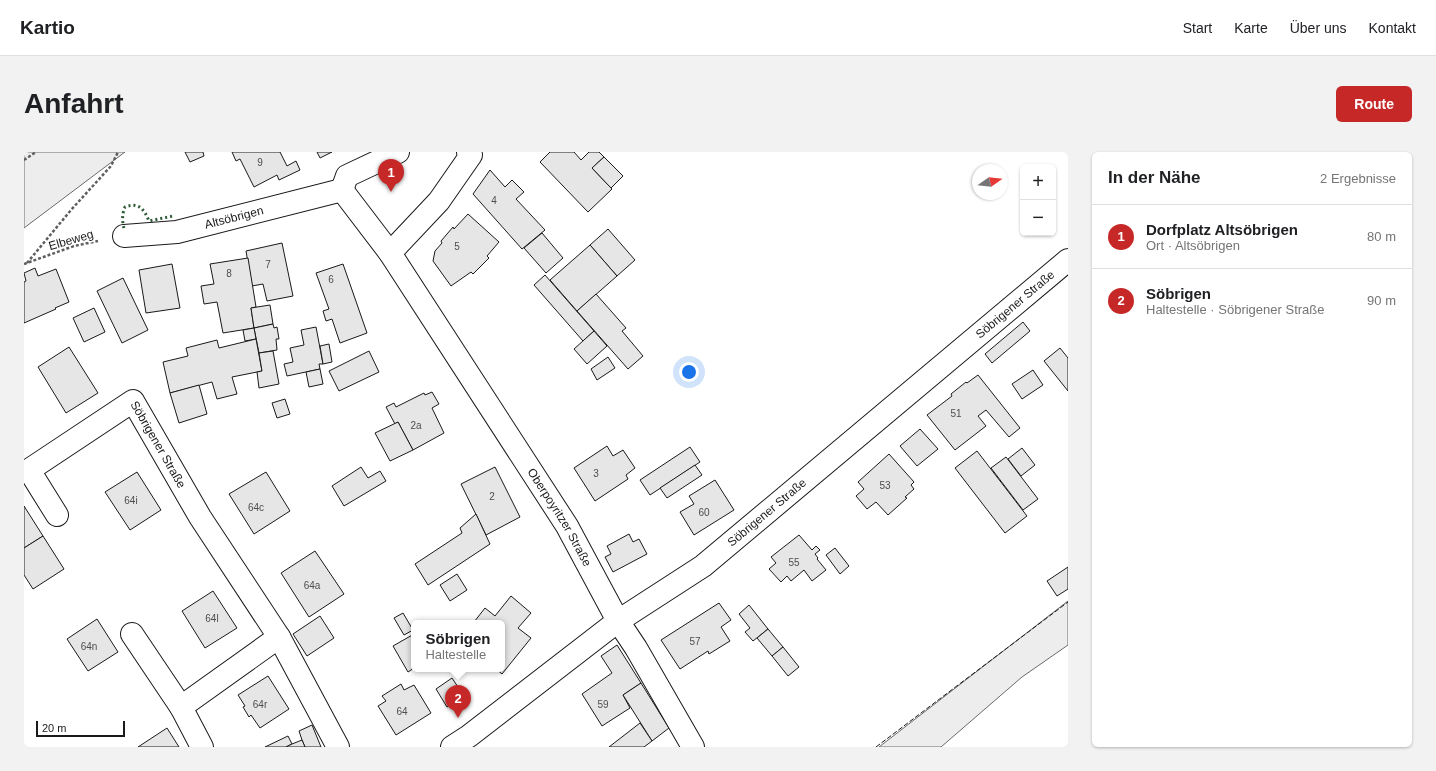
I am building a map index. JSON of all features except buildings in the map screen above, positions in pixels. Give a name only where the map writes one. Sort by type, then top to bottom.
[{"type":"street","points":[[398,152],[347,176],[342,190],[390,253],[439,201],[471,155],[468,152]]},
{"type":"street","name":"Altsöbrigen","points":[[124,236],[177,232],[342,190]]},
{"type":"street","name":"Oberpoyritzer Straße","points":[[390,253],[567,526],[618,621],[636,648],[693,747]]},
{"type":"street","name":"Söbrigener Straße","points":[[452,747],[469,736],[618,621],[703,566],[1068,260]]},
{"type":"street","name":"Söbrigener Straße","points":[[57,515],[29,470],[133,401],[200,516],[279,637],[338,747]]},
{"type":"street","points":[[132,634],[181,707],[202,747]]},
{"type":"street","points":[[181,707],[279,637]]},
{"type":"path","points":[[24,160],[36,152]]},
{"type":"path","points":[[25,264],[111,166],[118,152]]},
{"type":"path","name":"Elbeweg","points":[[25,264],[74,246],[124,236]]},
{"type":"shaded area","points":[[24,152],[125,152],[24,228]]},
{"type":"shaded area","points":[[1068,601],[1068,645],[1022,677],[941,747],[879,747]]},
{"type":"hedge","points":[[124,228],[123,212],[125,207],[134,205],[137,206],[143,210],[149,221],[173,216]]},
{"type":"fence","points":[[876,747],[1068,602]]},
{"type":"place","name":"Dorfplatz Altsöbrigen","points":[[391,192]]},
{"type":"place","name":"Söbrigen","points":[[458,718]]}]
